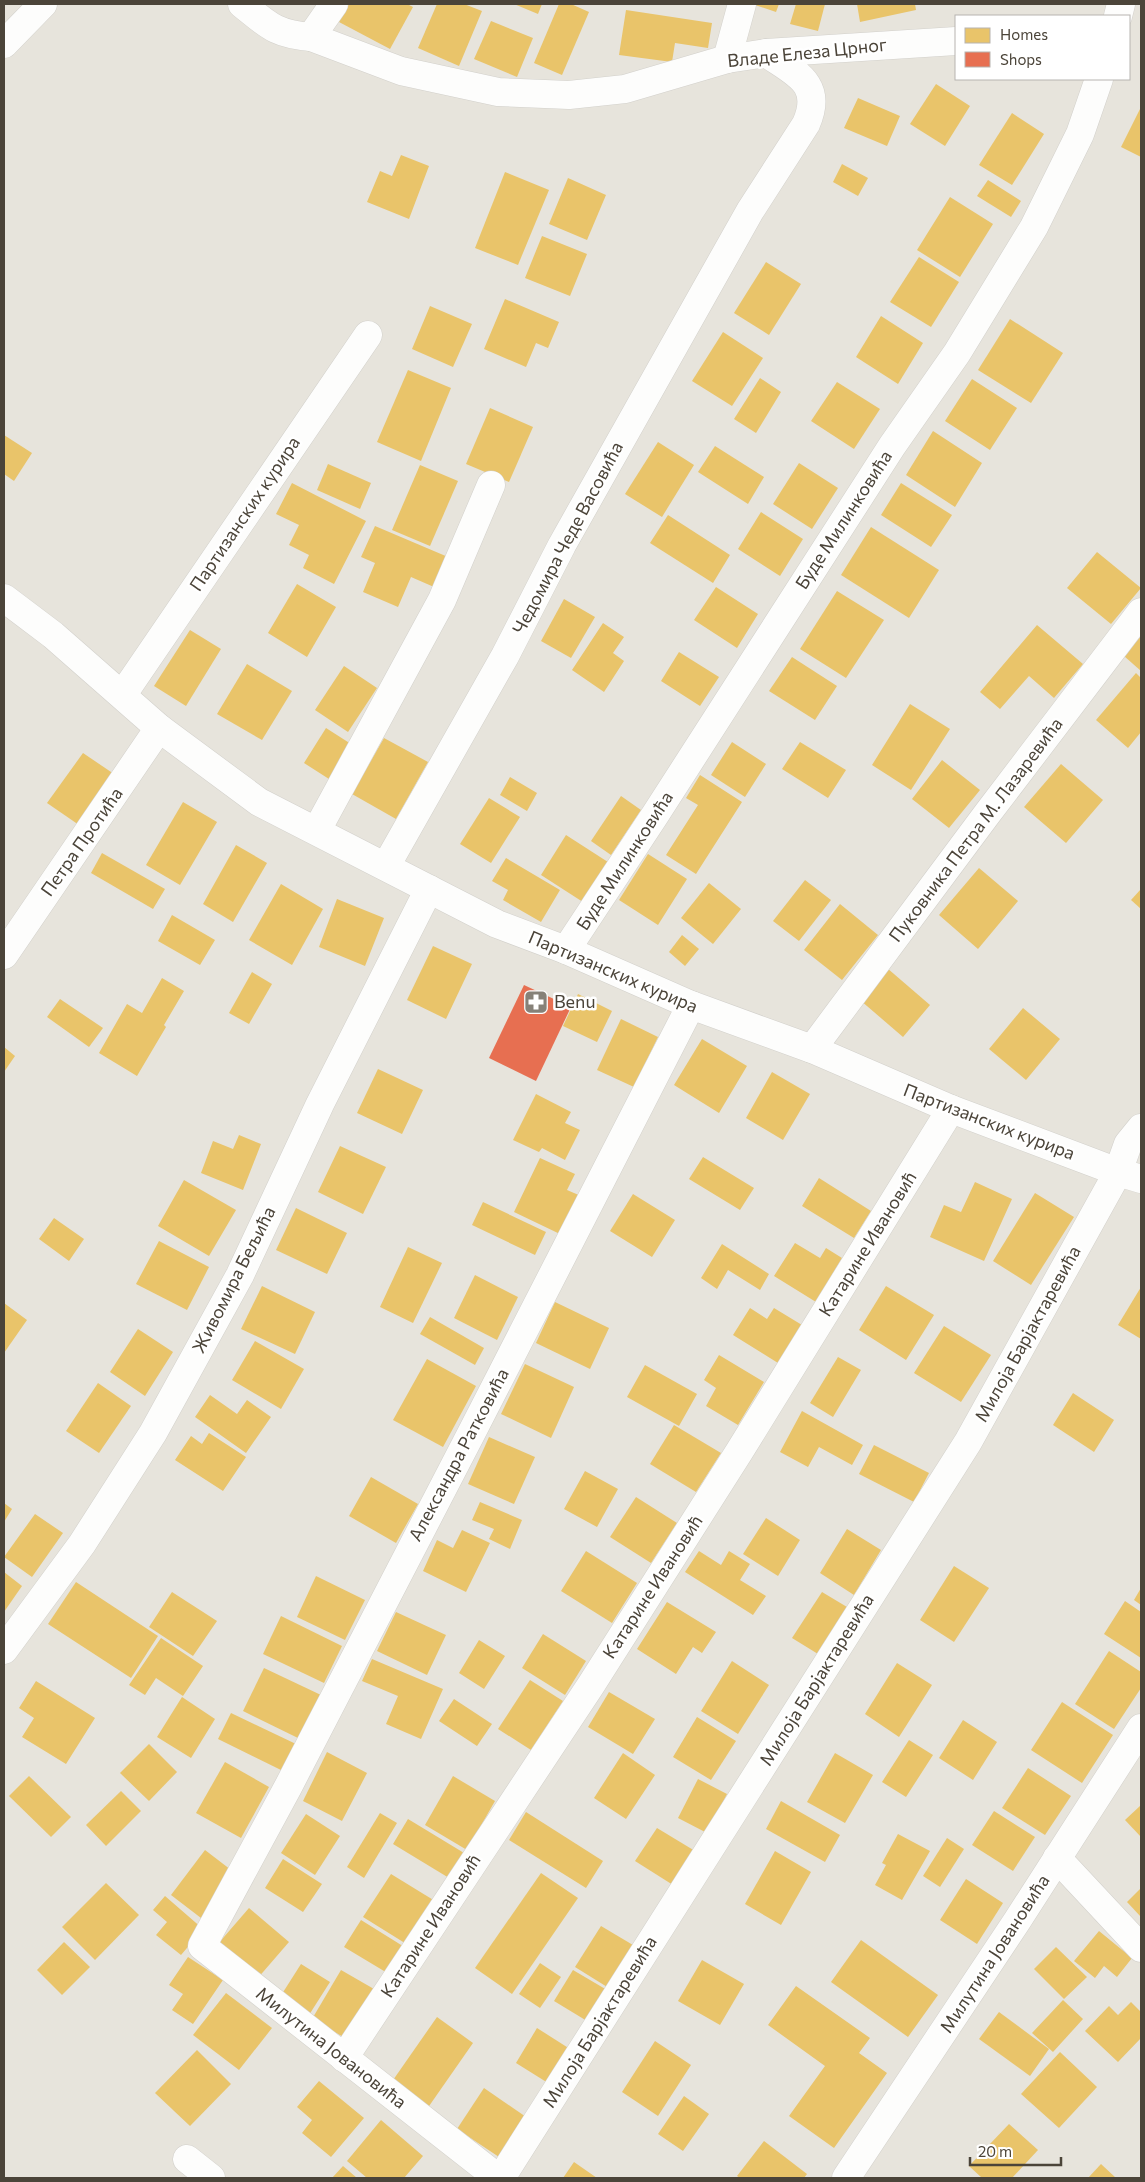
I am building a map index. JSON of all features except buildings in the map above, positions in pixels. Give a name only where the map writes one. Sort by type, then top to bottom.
[{"type":"street","points":[[4,44],[43,4]]},
{"type":"street","name":"Владе Елеза Црног","points":[[242,4],[268,26],[292,35],[311,37],[401,71],[498,92],[568,95],[625,89],[727,59],[766,53],[955,41]]},
{"type":"street","points":[[311,37],[334,4]]},
{"type":"street","points":[[727,59],[742,4]]},
{"type":"street","name":"Чедомира Чеде Васовића","points":[[386,866],[505,656],[562,545],[750,210],[806,124],[812,110],[812,96],[805,80],[766,53]]},
{"type":"street","name":"Буде Милинковића","points":[[566,950],[892,446],[957,353],[1034,227],[1080,134],[1099,80]]},
{"type":"street","name":"Партизанских курира","points":[[123,694],[368,334]]},
{"type":"street","points":[[317,830],[442,600],[491,485]]},
{"type":"street","name":"Партизанских курира","points":[[4,598],[54,635],[160,728],[259,802],[317,830],[497,924],[566,950],[691,1005],[812,1050],[951,1109],[1130,1176]]},
{"type":"street","name":"Пуковника Петра М. Лазаревића","points":[[812,1050],[987,814],[1141,612]]},
{"type":"street","name":"Петра Протића","points":[[4,955],[160,728]]},
{"type":"street","name":"Живомира Бељића","points":[[4,1650],[82,1544],[153,1434],[240,1275],[320,1104],[429,889]]},
{"type":"street","name":"Александра Ратковића","points":[[224,1904],[288,1787],[496,1387],[691,1005]]},
{"type":"street","name":"Катарине Ивановић","points":[[344,2058],[591,1685],[739,1452],[951,1109]]},
{"type":"street","name":"Милоја Барјактаревића","points":[[500,2178],[968,1442],[1130,1176],[1128,1144],[1141,1128]]},
{"type":"street","name":"Милутина Јовановића","points":[[846,2178],[1058,1858],[1141,1728]]},
{"type":"street","points":[[1058,1858],[1141,1948]]},
{"type":"street","name":"Милутина Јовановића","points":[[224,1904],[202,1946],[500,2178]]},
{"type":"street","points":[[187,2159],[211,2178]]},
{"type":"shaded area","points":[[4,4],[1141,4],[1141,2178],[4,2178]]},
{"type":"place","name":"Benu","points":[[536,1002]]}]
